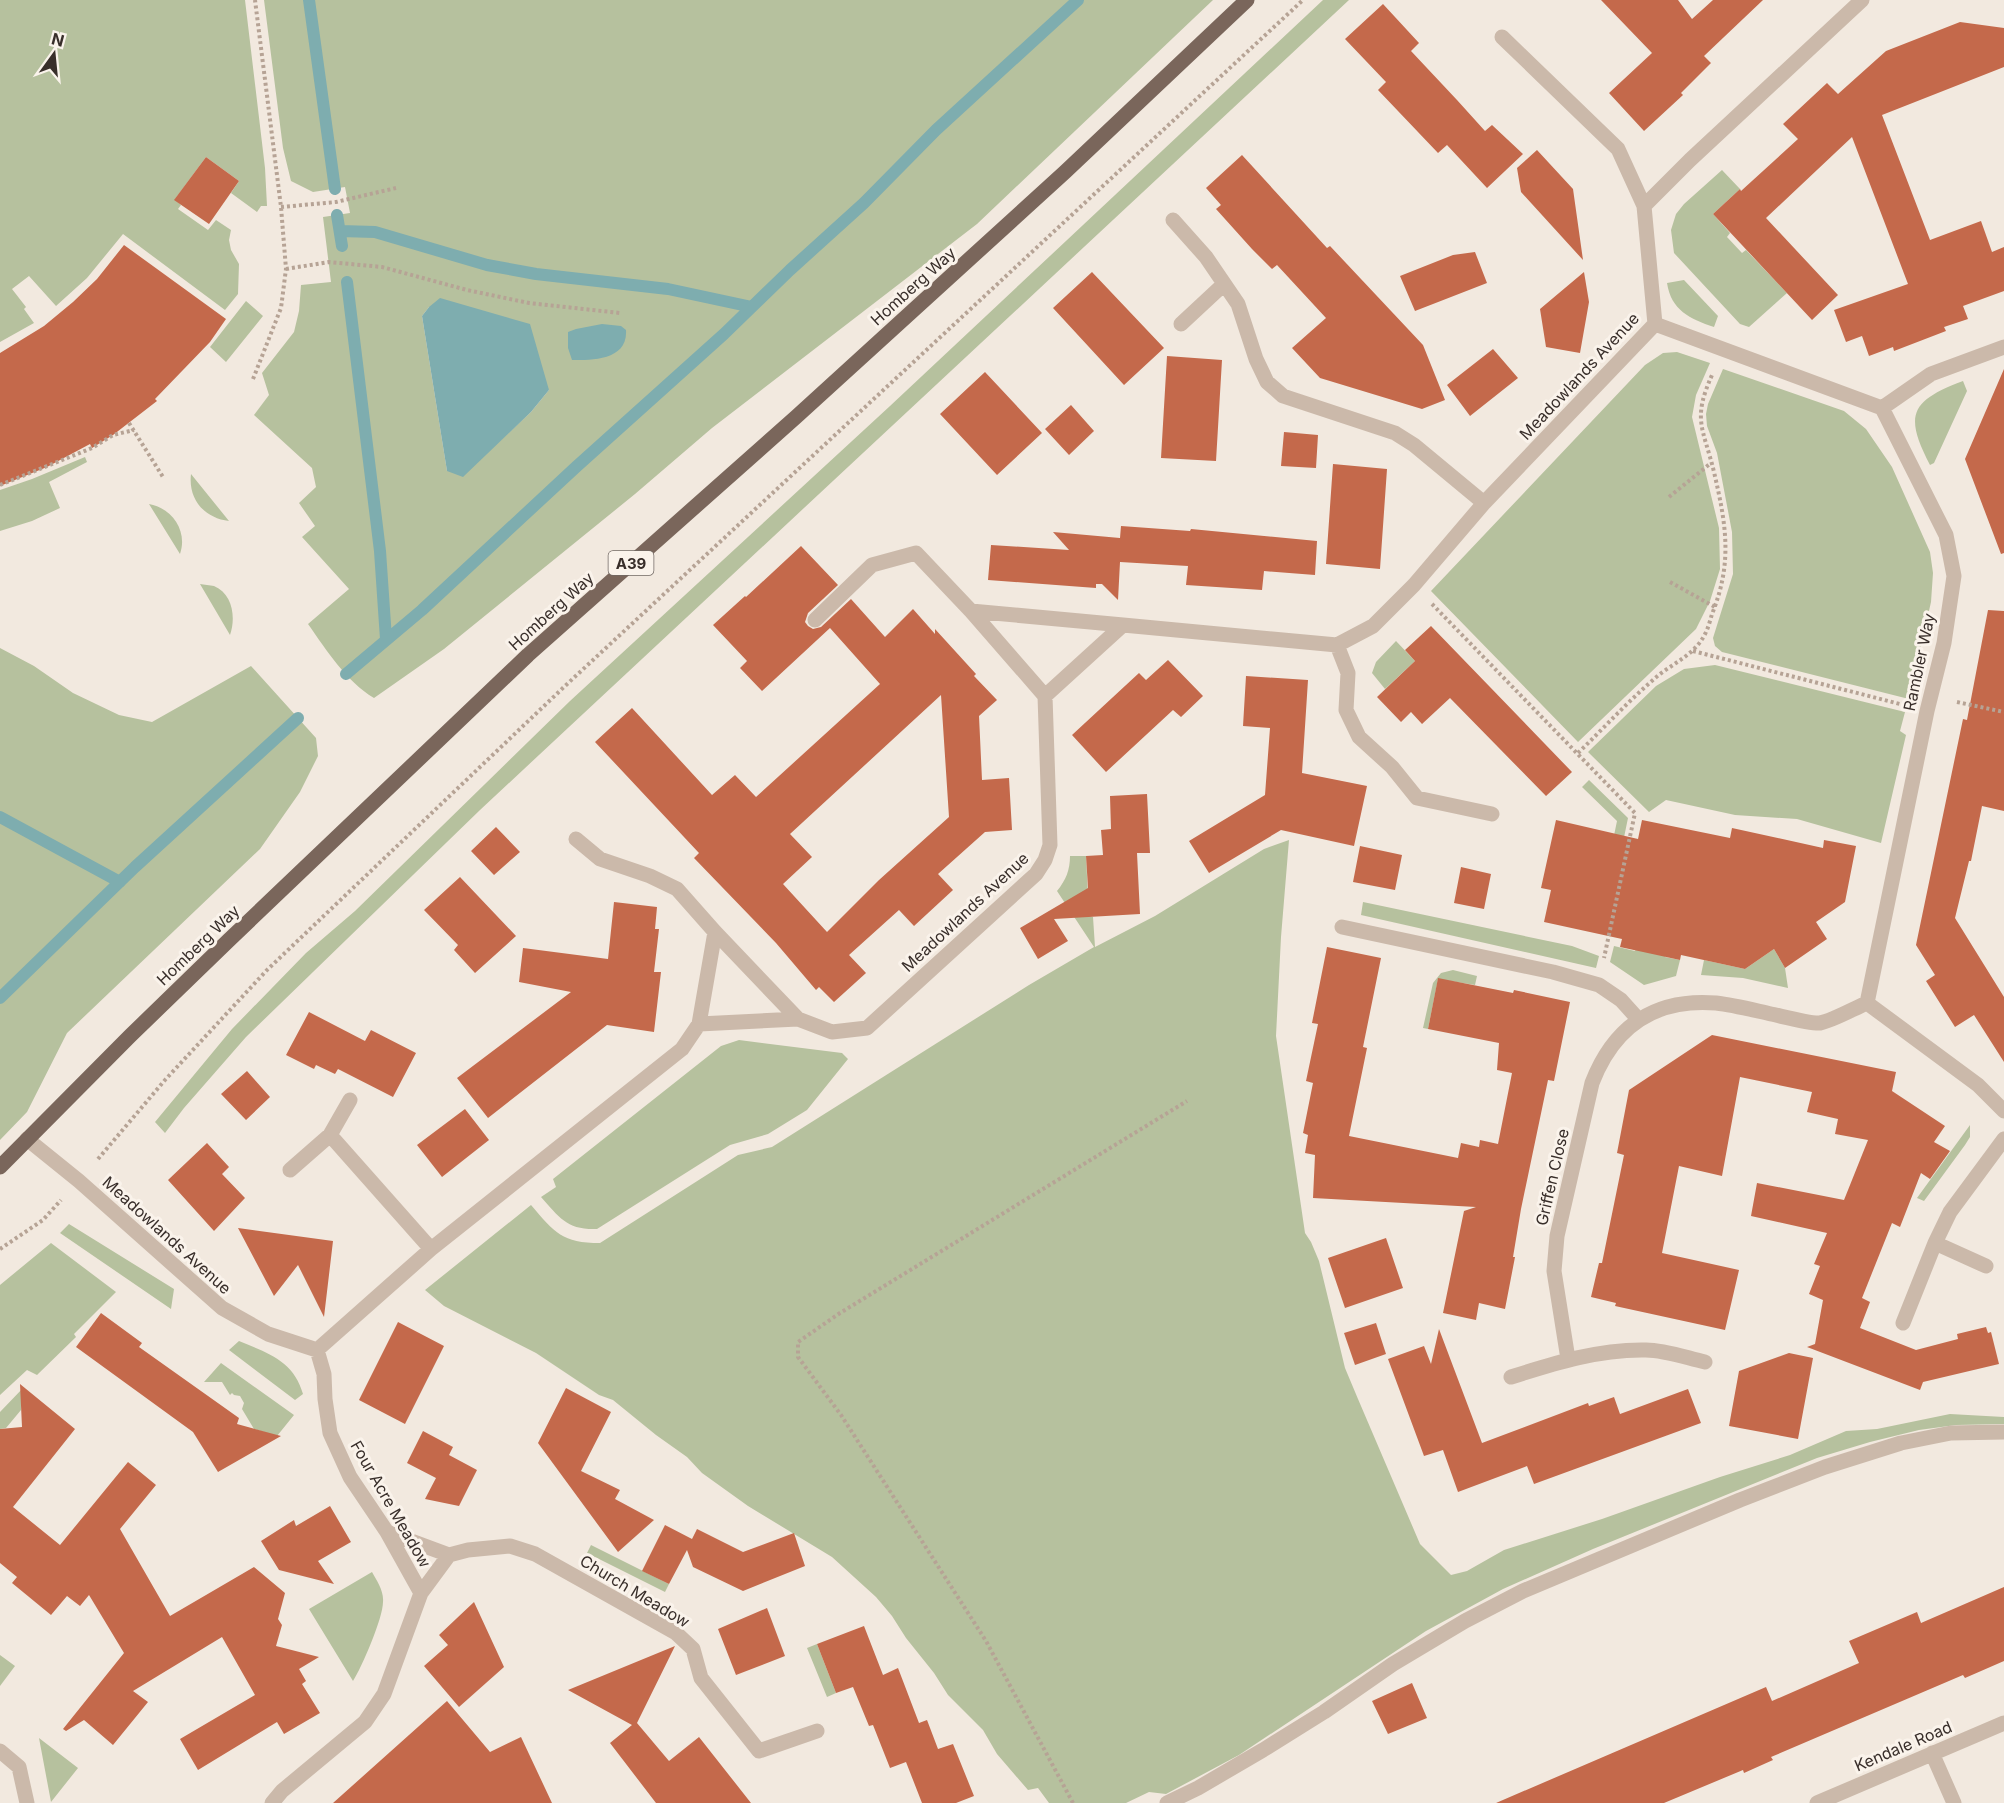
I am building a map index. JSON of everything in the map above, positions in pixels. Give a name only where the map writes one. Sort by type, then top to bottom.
[{"type":"main road","name":"Homberg Way","points":[[0,1167],[221,948],[528,655],[796,417],[1065,172],[1247,0]]},
{"type":"street","points":[[1644,206],[1690,160],[1862,0]]},
{"type":"street","name":"Meadowlands Avenue","points":[[1337,645],[1373,626],[1414,585],[1484,503],[1654,324],[1644,206],[1618,149],[1502,37]]},
{"type":"street","points":[[1173,219],[1206,257],[1238,304],[1256,359],[1267,382],[1283,396],[1395,433],[1414,445],[1484,503]]},
{"type":"street","points":[[1181,324],[1224,284]]},
{"type":"street","points":[[1654,324],[1882,408],[1931,374],[2004,347]]},
{"type":"street","name":"Rambler Way","points":[[1867,1003],[1930,695],[1944,643],[1954,576],[1946,535],[1882,408]]},
{"type":"street","points":[[815,620],[872,565],[916,553],[972,611],[1045,696],[1124,625]]},
{"type":"street","points":[[972,611],[1337,645],[1347,673],[1347,710],[1359,737],[1392,767],[1417,798],[1492,814]]},
{"type":"street","name":"Meadowlands Avenue","points":[[699,1024],[798,1019],[832,1032],[867,1028],[1035,874],[1045,860],[1050,845],[1045,696]]},
{"type":"street","name":"Meadowlands Avenue","points":[[576,839],[600,859],[650,876],[677,889],[798,1019]]},
{"type":"street","points":[[1342,927],[1553,972],[1599,985],[1621,1000],[1639,1020]]},
{"type":"street","points":[[317,1350],[431,1249],[682,1049],[699,1024],[715,932]]},
{"type":"street","name":"Griffen Close","points":[[1568,1359],[1554,1271],[1557,1236],[1592,1083],[1600,1062],[1617,1039],[1639,1020],[1663,1007],[1686,1003],[1718,1003],[1820,1023],[1867,1003]]},
{"type":"street","points":[[1867,1003],[1978,1085],[2004,1111]]},
{"type":"street","points":[[290,1170],[330,1135],[350,1100]]},
{"type":"street","points":[[330,1135],[431,1249]]},
{"type":"street","name":"Meadowlands Avenue","points":[[27,1139],[79,1181],[222,1308],[268,1334],[317,1350]]},
{"type":"street","points":[[1903,1323],[1950,1212],[2004,1139]]},
{"type":"street","points":[[1935,1243],[1986,1266]]},
{"type":"street","name":"Four Acre Meadow","points":[[272,1803],[282,1791],[364,1722],[384,1694],[421,1593],[387,1532],[350,1477],[330,1433],[324,1374],[317,1350]]},
{"type":"street","points":[[1511,1377],[1568,1359],[1614,1352],[1648,1350],[1705,1362]]},
{"type":"street","points":[[1167,1803],[1198,1788],[1263,1750],[1324,1712],[1393,1664],[1465,1621],[1523,1591],[1825,1467],[1900,1443],[1952,1433],[2004,1432]]},
{"type":"street","points":[[387,1532],[449,1555],[421,1593]]},
{"type":"street","name":"Church Meadow","points":[[449,1555],[468,1550],[510,1546],[535,1554],[676,1633],[693,1649],[701,1678],[759,1751],[817,1731]]},
{"type":"street","name":"Kendale Road","points":[[1816,1803],[2004,1722]]},
{"type":"street","points":[[0,1751],[19,1767],[27,1803]]},
{"type":"street","points":[[1932,1753],[1954,1803]]},
{"type":"path","points":[[253,379],[281,308],[286,269],[281,207],[255,0]]},
{"type":"path","points":[[0,1249],[43,1220],[165,1080],[267,970],[565,686],[1304,0]]},
{"type":"path","points":[[281,207],[336,202],[396,188]]},
{"type":"path","points":[[286,269],[329,262],[382,267],[467,290],[519,301],[620,313]]},
{"type":"path","points":[[1578,753],[1653,681],[1693,651],[1704,636],[1715,607],[1724,579],[1727,559],[1725,531],[1700,412],[1704,393],[1723,350]]},
{"type":"path","points":[[129,423],[163,477]]},
{"type":"path","points":[[0,485],[92,448],[113,435],[134,430]]},
{"type":"path","points":[[1669,497],[1711,463]]},
{"type":"path","points":[[1670,582],[1715,607]]},
{"type":"path","points":[[1414,585],[1635,813],[1599,985]]},
{"type":"path","points":[[1693,651],[1927,711]]},
{"type":"path","points":[[1930,695],[2004,712]]},
{"type":"path","points":[[1073,1803],[986,1641],[841,1416],[798,1357],[798,1342],[840,1313],[1187,1101]]},
{"type":"green space","points":[[0,0],[245,0],[265,168],[267,206],[261,206],[257,212],[231,193],[239,181],[206,157],[175,199],[181,205],[178,209],[208,230],[216,220],[231,230],[229,240],[231,250],[239,264],[238,294],[225,310],[123,234],[87,278],[56,306],[29,276],[12,289],[26,307],[24,309],[34,323],[0,342]]},
{"type":"green space","points":[[264,0],[1213,0],[977,224],[712,428],[635,494],[444,649],[374,698],[346,674],[308,624],[349,589],[302,537],[315,526],[299,503],[316,487],[312,468],[254,415],[269,395],[262,373],[294,332],[299,311],[301,285],[331,282],[323,217],[350,213],[345,187],[313,192],[291,181],[283,148]],"holes":[[[429,307],[549,390],[531,412],[501,440],[447,471],[422,316]]]},
{"type":"green space","points":[[1323,0],[1349,0],[480,810],[246,1037],[165,1133],[155,1122],[232,1029],[306,953],[355,911],[570,701],[890,406]]},
{"type":"green space","points":[[1722,170],[1740,189],[1713,214],[1730,233],[1727,237],[1742,253],[1746,250],[1787,293],[1749,327],[1740,324],[1674,253],[1671,230],[1676,214]]},
{"type":"green space","points":[[1684,280],[1718,316],[1714,327],[1697,321],[1677,307],[1667,283]]},
{"type":"green space","points":[[246,301],[263,316],[226,362],[210,347]]},
{"type":"green space","points":[[1677,352],[1710,363],[1696,395],[1692,417],[1719,528],[1720,569],[1710,601],[1696,629],[1578,742],[1431,591],[1645,365],[1663,353]]},
{"type":"green space","points":[[1723,369],[1844,411],[1866,429],[1892,467],[1930,552],[1933,573],[1931,602],[1909,699],[1722,652],[1715,646],[1713,638],[1733,574],[1732,532],[1717,453],[1707,426],[1706,414]]},
{"type":"green space","points":[[1963,381],[1967,391],[1934,463],[1930,465],[1917,434],[1915,422],[1917,412],[1922,403],[1932,396]]},
{"type":"green space","points":[[85,457],[87,462],[49,482],[60,508],[32,521],[0,531],[0,490]]},
{"type":"green space","points":[[191,474],[229,521],[212,516],[200,506],[192,491]]},
{"type":"green space","points":[[149,504],[165,510],[176,522],[182,537],[180,554]]},
{"type":"green space","points":[[200,584],[214,586],[229,601],[233,614],[230,635]]},
{"type":"green space","points":[[1396,641],[1415,661],[1385,689],[1372,673],[1376,662]]},
{"type":"green space","points":[[0,648],[34,666],[73,693],[119,715],[152,722],[251,666],[316,738],[318,756],[300,792],[260,849],[67,1033],[27,1112],[0,1140]]},
{"type":"green space","points":[[1715,665],[1905,712],[1900,731],[1906,735],[1881,843],[1797,819],[1735,815],[1666,800],[1649,812],[1588,752],[1656,686],[1684,669]]},
{"type":"green space","points":[[1589,780],[1628,818],[1621,852],[1611,850],[1617,821],[1582,787]]},
{"type":"green space","points":[[1289,840],[1276,1036],[1305,1233],[1319,1261],[1345,1368],[1358,1399],[1420,1544],[1451,1575],[1467,1571],[1504,1550],[1790,1455],[1846,1431],[1877,1429],[1950,1414],[2004,1417],[2004,1424],[1956,1425],[1919,1430],[1817,1458],[1593,1549],[1503,1589],[1426,1631],[1239,1755],[1166,1794],[1149,1792],[1126,1803],[1049,1803],[1038,1788],[1028,1790],[997,1754],[983,1730],[948,1695],[892,1616],[876,1597],[832,1557],[748,1506],[702,1473],[687,1457],[613,1400],[599,1395],[536,1353],[444,1306],[425,1290],[531,1205],[560,1235],[587,1243],[600,1243],[738,1155],[772,1147],[1029,985],[1094,947],[1057,891],[1067,875],[1070,856],[1086,856],[1089,916],[1093,917],[1095,947],[1155,916],[1264,849]]},
{"type":"green space","points":[[1363,902],[1572,946],[1599,956],[1596,968],[1361,915]]},
{"type":"green space","points":[[1614,946],[1635,951],[1637,946],[1666,952],[1665,957],[1680,960],[1676,976],[1644,985],[1610,962]]},
{"type":"green space","points":[[1774,949],[1785,968],[1788,988],[1743,978],[1701,975],[1704,960],[1745,969]]},
{"type":"green space","points":[[1453,970],[1477,976],[1475,985],[1438,979],[1428,1029],[1423,1028],[1433,983],[1441,973]]},
{"type":"green space","points":[[739,1040],[842,1053],[848,1059],[807,1110],[768,1134],[730,1145],[597,1229],[571,1225],[559,1217],[541,1197],[556,1187],[553,1179],[721,1046]]},
{"type":"green space","points":[[1970,1125],[1970,1137],[1965,1145],[1924,1201],[1917,1198]]},
{"type":"green space","points":[[69,1224],[174,1289],[171,1309],[60,1233]]},
{"type":"green space","points":[[51,1243],[116,1292],[74,1334],[76,1337],[37,1375],[27,1370],[0,1395],[0,1285]]},
{"type":"green space","points":[[239,1341],[270,1354],[286,1366],[293,1373],[303,1394],[295,1400],[229,1350]]},
{"type":"green space","points":[[221,1363],[294,1415],[277,1436],[254,1429],[242,1409],[244,1403],[240,1396],[232,1393],[230,1395],[222,1382],[204,1382]]},
{"type":"green space","points":[[24,1387],[25,1398],[21,1404],[21,1410],[6,1428],[0,1429],[0,1412]]},
{"type":"green space","points":[[591,1545],[669,1584],[665,1592],[587,1553]]},
{"type":"green space","points":[[372,1572],[380,1586],[382,1609],[371,1642],[353,1681],[309,1609]]},
{"type":"green space","points":[[817,1644],[836,1693],[827,1697],[807,1648]]},
{"type":"green space","points":[[0,1655],[15,1666],[0,1686]]},
{"type":"green space","points":[[39,1738],[78,1768],[51,1802]]},
{"type":"water","points":[[440,298],[530,324],[549,390],[531,412],[463,477],[447,471],[422,316]]},
{"type":"water","points":[[602,324],[621,326],[626,330],[625,340],[621,347],[608,356],[590,360],[572,360],[568,348],[568,332]]},
{"type":"building","points":[[1601,0],[1678,0],[1692,19],[1713,0],[1763,0],[1704,56],[1711,63],[1681,93],[1683,95],[1644,131],[1609,93],[1652,53]]},
{"type":"building","points":[[1383,4],[1419,43],[1411,51],[1485,131],[1492,125],[1523,154],[1487,188],[1447,145],[1438,153],[1378,90],[1386,82],[1345,39]]},
{"type":"building","points":[[1960,22],[2004,28],[2004,67],[1882,115],[1930,240],[1981,221],[1992,252],[2004,247],[2004,291],[1963,306],[1968,319],[1944,327],[1946,331],[1894,351],[1893,347],[1869,356],[1862,336],[1846,342],[1834,310],[1908,284],[1852,137],[1766,218],[1838,295],[1812,320],[1713,214],[1798,139],[1783,124],[1827,83],[1838,94],[1886,51]]},
{"type":"building","points":[[1537,150],[1573,189],[1583,260],[1521,192],[1517,168]]},
{"type":"building","points":[[1242,155],[1327,248],[1330,246],[1423,345],[1445,400],[1422,409],[1320,378],[1292,348],[1326,318],[1277,265],[1272,269],[1252,249],[1216,209],[1221,205],[1206,188]]},
{"type":"building","points":[[206,157],[239,181],[209,224],[174,200]]},
{"type":"building","points":[[124,245],[226,319],[210,342],[155,399],[157,401],[113,435],[92,448],[90,444],[47,467],[0,486],[0,353],[44,326],[73,302],[97,279]]},
{"type":"building","points":[[1475,252],[1487,283],[1415,311],[1400,276],[1453,255]]},
{"type":"building","points":[[1092,272],[1164,348],[1124,385],[1053,308]]},
{"type":"building","points":[[1584,272],[1589,302],[1580,353],[1546,347],[1540,309]]},
{"type":"building","points":[[1493,349],[1518,378],[1470,416],[1447,385]]},
{"type":"building","points":[[1167,356],[1222,360],[1216,461],[1161,458]]},
{"type":"building","points":[[2004,369],[2004,553],[2001,554],[1965,459]]},
{"type":"building","points":[[985,372],[1042,433],[997,475],[940,414]]},
{"type":"building","points":[[1071,405],[1094,431],[1069,455],[1045,429]]},
{"type":"building","points":[[1284,432],[1318,435],[1316,468],[1281,466]]},
{"type":"building","points":[[1333,464],[1387,469],[1380,569],[1326,564]]},
{"type":"building","points":[[1121,526],[1190,531],[1191,529],[1317,541],[1315,575],[1264,571],[1262,590],[1186,585],[1188,566],[1120,562],[1118,600],[1102,584],[1096,584],[1096,588],[988,580],[991,545],[1069,550],[1053,532],[1120,538]]},
{"type":"building","points":[[801,546],[838,585],[808,613],[805,622],[808,626],[813,629],[821,627],[851,599],[885,637],[913,609],[935,634],[935,629],[997,700],[979,716],[982,780],[1009,778],[1012,830],[985,832],[938,874],[953,890],[914,926],[899,910],[849,955],[866,973],[834,1002],[819,987],[816,990],[776,943],[694,858],[699,853],[595,742],[632,708],[712,795],[735,775],[756,797],[880,684],[830,628],[762,691],[740,668],[747,661],[713,625]],"holes":[[[941,695],[949,817],[879,880],[827,932],[783,884],[812,857],[790,834]]]},
{"type":"building","points":[[1988,610],[2004,611],[2004,811],[1982,806],[1971,861],[1969,861],[1955,918],[2004,997],[2004,1062],[1974,1015],[1955,1027],[1926,981],[1935,975],[1916,945],[1963,719],[1967,720]]},
{"type":"building","points":[[1431,626],[1572,772],[1546,796],[1450,698],[1422,724],[1411,712],[1401,722],[1377,697],[1415,661],[1405,650]]},
{"type":"building","points":[[1168,660],[1203,696],[1181,717],[1173,710],[1106,772],[1072,735],[1139,673],[1146,680]]},
{"type":"building","points":[[1246,676],[1308,680],[1302,773],[1367,786],[1354,846],[1281,830],[1209,873],[1189,841],[1265,795],[1270,728],[1243,726]]},
{"type":"building","points":[[1147,794],[1150,853],[1137,853],[1140,914],[1054,919],[1068,941],[1038,959],[1020,928],[1088,888],[1086,856],[1103,855],[1101,830],[1111,829],[1110,796]]},
{"type":"building","points":[[1556,820],[1638,839],[1642,820],[1730,838],[1732,828],[1823,848],[1824,840],[1856,846],[1845,902],[1816,922],[1827,939],[1785,968],[1774,949],[1745,969],[1681,955],[1680,960],[1620,947],[1622,939],[1544,922],[1551,890],[1541,888]]},
{"type":"building","points":[[496,827],[520,852],[494,875],[471,851]]},
{"type":"building","points":[[1360,846],[1402,855],[1395,890],[1353,882]]},
{"type":"building","points":[[1461,867],[1491,874],[1484,909],[1454,903]]},
{"type":"building","points":[[460,877],[516,936],[475,973],[454,950],[458,945],[424,910]]},
{"type":"building","points":[[614,902],[657,907],[655,929],[659,929],[654,972],[661,972],[654,1032],[607,1025],[488,1118],[457,1078],[571,992],[519,982],[523,948],[608,959]]},
{"type":"building","points":[[1327,947],[1381,958],[1363,1047],[1367,1048],[1349,1136],[1458,1158],[1461,1143],[1479,1147],[1480,1140],[1498,1144],[1512,1073],[1497,1070],[1499,1043],[1428,1029],[1438,978],[1570,1002],[1554,1081],[1548,1080],[1521,1209],[1505,1309],[1479,1303],[1476,1320],[1443,1313],[1464,1211],[1476,1207],[1313,1198],[1315,1155],[1305,1153],[1308,1135],[1303,1133],[1313,1083],[1306,1081],[1318,1024],[1312,1023]]},
{"type":"building","points":[[309,1012],[365,1041],[371,1030],[416,1053],[393,1097],[338,1069],[335,1074],[316,1065],[314,1069],[286,1055]]},
{"type":"building","points":[[1712,1035],[1896,1072],[1892,1091],[1945,1126],[1934,1142],[1950,1151],[1930,1179],[1921,1173],[1900,1227],[1892,1223],[1862,1298],[1870,1302],[1860,1328],[1916,1350],[1958,1339],[1957,1334],[1986,1327],[1988,1333],[1991,1332],[1999,1364],[1923,1382],[1920,1390],[1807,1347],[1815,1344],[1823,1300],[1809,1294],[1820,1266],[1814,1264],[1827,1233],[1751,1216],[1757,1183],[1844,1200],[1868,1140],[1835,1134],[1838,1119],[1807,1112],[1812,1092],[1740,1077],[1722,1176],[1679,1166],[1662,1253],[1739,1270],[1725,1330],[1615,1306],[1616,1303],[1591,1297],[1599,1263],[1602,1263],[1624,1155],[1617,1153],[1629,1090]]},
{"type":"building","points":[[247,1071],[270,1097],[246,1120],[221,1094]]},
{"type":"building","points":[[465,1109],[489,1140],[442,1177],[417,1145]]},
{"type":"building","points":[[207,1143],[229,1167],[222,1174],[245,1198],[214,1231],[168,1180]]},
{"type":"building","points":[[238,1228],[333,1241],[324,1317],[298,1265],[274,1296]]},
{"type":"building","points":[[1386,1238],[1403,1288],[1345,1308],[1328,1258]]},
{"type":"building","points":[[101,1313],[142,1343],[139,1347],[239,1418],[237,1424],[281,1436],[218,1472],[193,1432],[76,1347]]},
{"type":"building","points":[[398,1322],[444,1346],[405,1424],[359,1400]]},
{"type":"building","points":[[1376,1323],[1386,1354],[1355,1365],[1344,1333]]},
{"type":"building","points":[[1439,1329],[1482,1443],[1588,1403],[1589,1406],[1614,1397],[1620,1414],[1688,1389],[1701,1423],[1534,1484],[1527,1466],[1458,1492],[1443,1450],[1424,1456],[1388,1359],[1424,1346],[1431,1364]]},
{"type":"building","points":[[1789,1353],[1813,1358],[1798,1439],[1729,1426],[1739,1371]]},
{"type":"building","points":[[20,1384],[75,1429],[13,1507],[60,1545],[128,1462],[156,1485],[120,1529],[170,1616],[254,1567],[285,1593],[278,1619],[282,1625],[276,1646],[319,1657],[299,1669],[306,1681],[302,1684],[320,1713],[284,1734],[277,1722],[198,1770],[180,1739],[255,1695],[222,1637],[133,1691],[148,1702],[113,1745],[84,1720],[66,1731],[63,1729],[124,1653],[89,1595],[80,1606],[67,1596],[51,1615],[12,1583],[17,1577],[0,1563],[0,1429],[22,1427]]},
{"type":"building","points":[[566,1388],[611,1412],[581,1471],[620,1490],[615,1499],[654,1520],[618,1552],[538,1443]]},
{"type":"building","points":[[423,1431],[453,1447],[449,1455],[477,1470],[459,1506],[425,1499],[436,1478],[407,1463]]},
{"type":"building","points":[[330,1506],[351,1542],[318,1561],[334,1584],[279,1570],[261,1541],[294,1520],[296,1526]]},
{"type":"building","points":[[665,1525],[692,1539],[697,1529],[743,1552],[794,1533],[805,1566],[743,1591],[693,1567],[687,1550],[669,1584],[642,1571]]},
{"type":"building","points":[[2004,1587],[2004,1661],[1965,1678],[1963,1675],[1771,1757],[1773,1760],[1744,1773],[1743,1770],[1664,1803],[1496,1803],[1766,1687],[1772,1701],[1859,1663],[1849,1641],[1917,1612],[1921,1623]]},
{"type":"building","points":[[474,1602],[504,1667],[459,1707],[424,1666],[448,1645],[439,1635]]},
{"type":"building","points":[[767,1608],[785,1656],[736,1675],[718,1629]]},
{"type":"building","points":[[864,1626],[883,1675],[898,1668],[919,1723],[927,1720],[938,1749],[953,1744],[974,1796],[956,1803],[922,1803],[906,1762],[890,1768],[873,1725],[869,1726],[853,1687],[836,1693],[817,1644]]},
{"type":"building","points":[[675,1646],[637,1723],[669,1761],[699,1737],[751,1803],[656,1803],[610,1743],[632,1725],[568,1690]]},
{"type":"building","points":[[1412,1683],[1427,1718],[1388,1734],[1372,1701]]},
{"type":"building","points":[[447,1701],[490,1752],[521,1737],[552,1803],[333,1803]]},
{"type":"waterway","points":[[309,0],[335,189]]},
{"type":"waterway","points":[[346,674],[422,610],[724,334],[864,203],[936,130],[1078,0]]},
{"type":"waterway","points":[[337,215],[342,246]]},
{"type":"waterway","points":[[340,231],[375,232],[487,265],[536,274],[668,289],[752,307]]},
{"type":"waterway","points":[[347,282],[380,551],[386,639]]},
{"type":"waterway","points":[[0,998],[135,867],[298,718]]},
{"type":"waterway","points":[[0,817],[120,882]]}]
